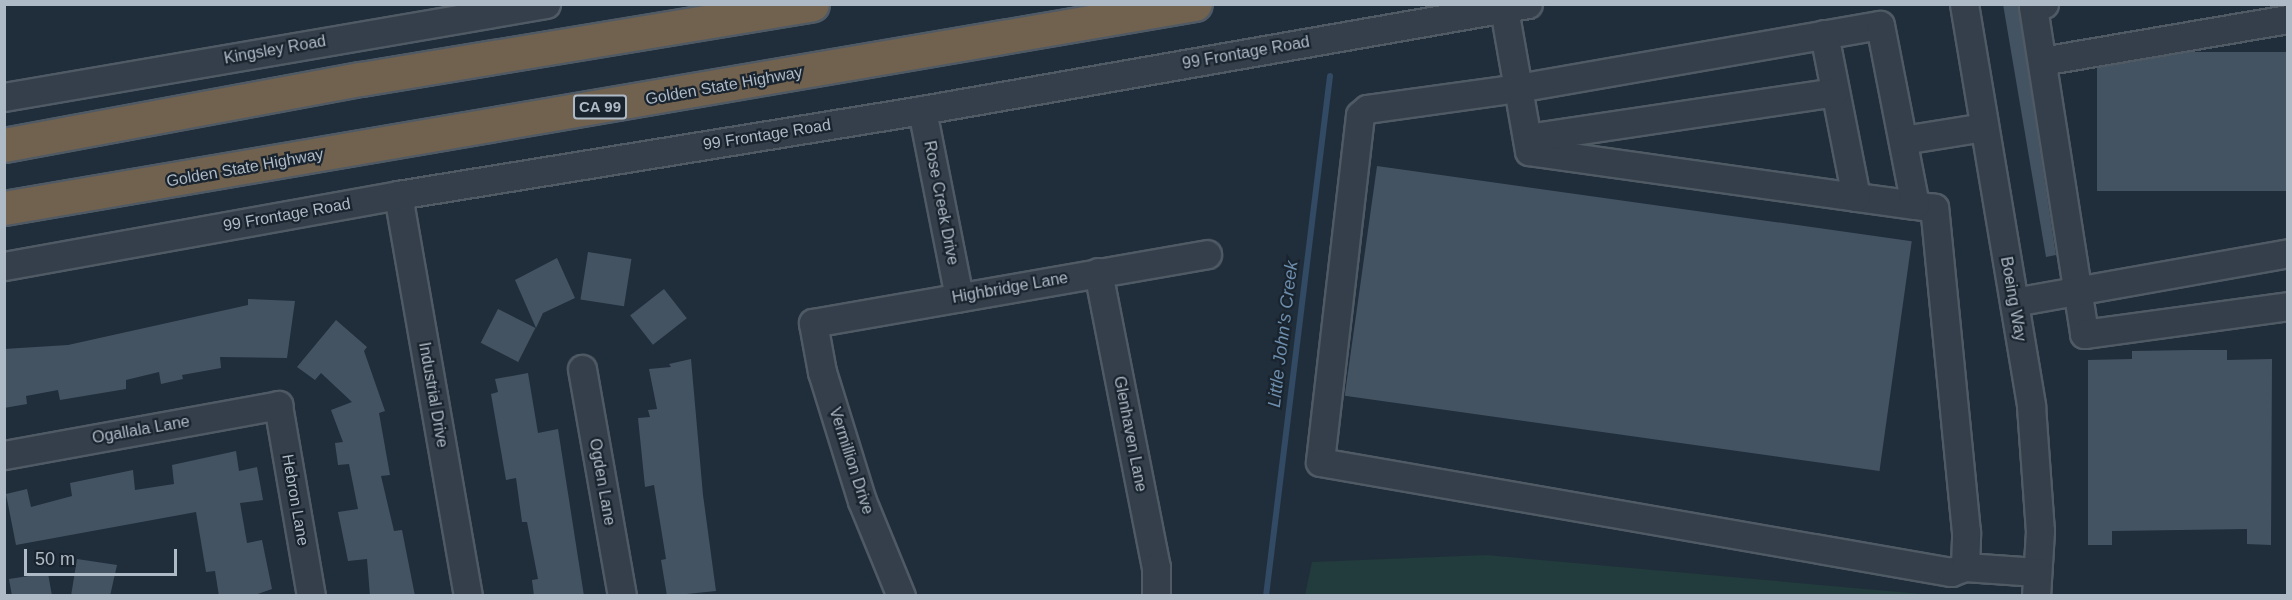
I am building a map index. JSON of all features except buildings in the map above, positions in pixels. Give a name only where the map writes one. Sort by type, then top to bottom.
[{"type":"highway","points":[[4,145],[361,79],[812,4]]},
{"type":"highway","name":"Golden State Highway","points":[[4,208],[1195,4]]},
{"type":"street","name":"Kingsley Road","points":[[4,97],[501,8],[546,4]]},
{"type":"street","name":"Boeing Way","points":[[1964,4],[2031,406],[2038,479],[2036,584]]},
{"type":"street","points":[[2044,4],[2033,6],[2084,334],[2288,306]]},
{"type":"street","points":[[1516,7],[1518,88],[1529,151],[1934,208],[1966,532],[1965,567]]},
{"type":"street","name":"99 Frontage Road","points":[[4,266],[398,195],[922,110],[1516,7]]},
{"type":"street","points":[[2042,61],[2288,19]]},
{"type":"street","points":[[1915,205],[1880,25],[1518,88],[1366,109],[1360,115],[1320,462],[1950,572],[1965,567],[2036,584]]},
{"type":"street","points":[[1824,34],[1856,197]]},
{"type":"street","points":[[1527,138],[1835,92]]},
{"type":"street","name":"Rose Creek Drive","points":[[922,110],[959,297]]},
{"type":"street","points":[[1903,140],[1984,126]]},
{"type":"street","name":"Industrial Drive","points":[[398,195],[468,596]]},
{"type":"street","points":[[2014,302],[2288,253]]},
{"type":"street","name":"Highbridge Lane","points":[[813,323],[1208,254]]},
{"type":"street","name":"Glenhaven Lane","points":[[1098,272],[1156,567],[1156,596]]},
{"type":"street","name":"Vermillion Drive","points":[[813,323],[822,372],[862,501],[901,596]]},
{"type":"street","name":"Ogden Lane","points":[[582,369],[622,596]]},
{"type":"street","name":"Ogallala Lane","points":[[4,455],[278,405]]},
{"type":"street","name":"Hebron Lane","points":[[278,405],[311,596]]},
{"type":"green space","points":[[1486,555],[1933,595],[1305,595],[1312,562]]},
{"type":"waterway","name":"Little John's Creek","points":[[1266,596],[1330,76]]}]
